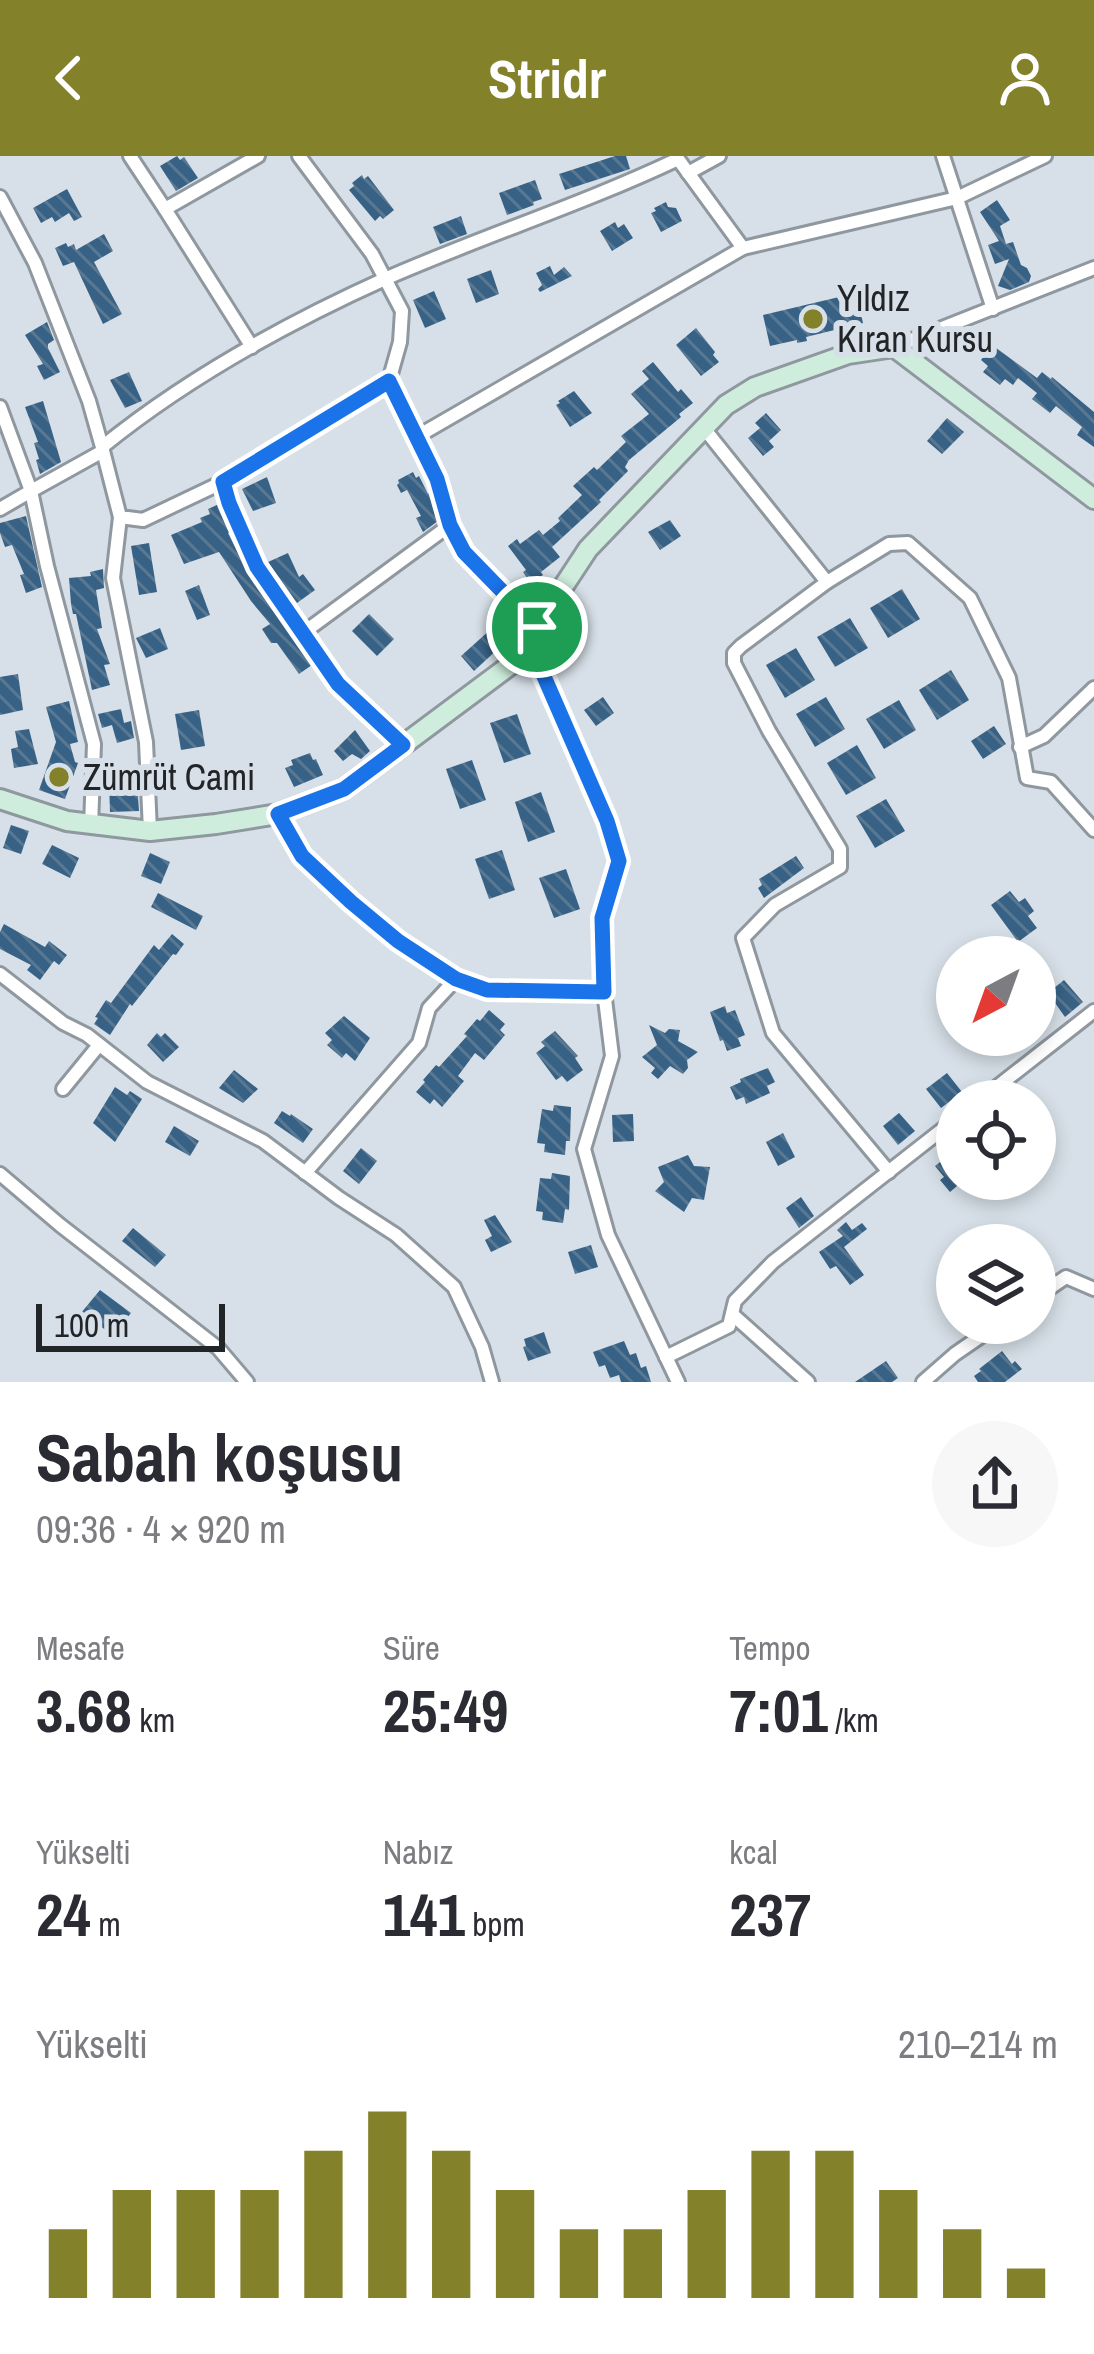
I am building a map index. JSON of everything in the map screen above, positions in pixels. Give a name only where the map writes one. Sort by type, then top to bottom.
[{"type":"street","points":[[130,156],[252,346]]},
{"type":"street","points":[[165,209],[258,156]]},
{"type":"street","points":[[120,517],[143,520],[223,482],[389,381],[400,342],[401,311],[372,254],[299,156]]},
{"type":"street","points":[[688,173],[719,156]]},
{"type":"street","points":[[943,156],[993,309]]},
{"type":"street","points":[[418,436],[743,248],[957,198],[1046,156]]},
{"type":"street","points":[[0,508],[103,449],[130,424],[252,346],[385,279],[610,191],[677,158],[743,248]]},
{"type":"street","points":[[2,207],[35,263],[89,401],[120,517],[113,578],[146,742],[151,831]]},
{"type":"street","points":[[0,799],[67,821],[151,831],[278,814],[344,789],[513,662],[588,549],[727,405],[755,386],[848,354],[894,347],[1094,268]]},
{"type":"street","points":[[894,347],[1094,499]]},
{"type":"street","points":[[389,381],[437,479],[450,525],[464,552],[533,634],[619,861],[602,918],[612,1056],[584,1149],[608,1235],[678,1382]]},
{"type":"street","points":[[0,407],[31,491],[94,744],[91,826]]},
{"type":"street","points":[[703,428],[827,583]]},
{"type":"street","points":[[223,482],[257,567],[338,684],[403,745]]},
{"type":"street","points":[[303,633],[450,525]]},
{"type":"street","points":[[889,1172],[773,1033],[743,938],[775,905],[840,867],[840,849],[781,752],[734,664],[734,653],[827,583],[889,544],[908,543],[970,598],[1009,678],[1027,778],[1051,782],[1094,830]]},
{"type":"street","points":[[1020,747],[1044,736],[1094,688]]},
{"type":"street","points":[[278,814],[302,856],[351,902],[398,941],[456,979],[487,990],[604,992]]},
{"type":"street","points":[[0,974],[147,1082],[262,1141],[396,1235],[454,1287],[482,1347],[492,1382]]},
{"type":"street","points":[[305,1173],[419,1043],[429,1008],[456,979]]},
{"type":"street","points":[[1007,1080],[1094,1011]]},
{"type":"street","points":[[63,1090],[99,1045]]},
{"type":"street","points":[[665,1357],[728,1326],[735,1301],[773,1262],[936,1135]]},
{"type":"street","points":[[0,1174],[218,1348],[247,1382]]},
{"type":"street","points":[[1056,1284],[1066,1277],[1094,1289]]},
{"type":"street","points":[[732,1314],[808,1382]]},
{"type":"street","points":[[923,1382],[970,1344]]},
{"type":"building","points":[[626,156],[630,169],[565,190],[559,174]]},
{"type":"building","points":[[184,157],[198,178],[176,191],[160,166]]},
{"type":"building","points":[[362,175],[364,179],[368,176],[394,210],[383,219],[380,216],[375,221],[349,190]]},
{"type":"building","points":[[535,180],[542,199],[507,215],[499,193]]},
{"type":"building","points":[[67,189],[82,217],[74,221],[69,213],[55,222],[52,217],[41,223],[33,208]]},
{"type":"building","points":[[997,200],[1010,220],[1000,226],[1006,244],[1013,242],[1021,265],[1031,276],[1029,282],[1010,290],[998,286],[1009,259],[995,264],[988,245],[999,241],[980,212]]},
{"type":"building","points":[[666,202],[676,208],[682,221],[661,232],[651,213]]},
{"type":"building","points":[[461,216],[467,234],[440,244],[433,227]]},
{"type":"building","points":[[615,222],[618,228],[624,224],[633,238],[612,251],[600,231]]},
{"type":"building","points":[[104,234],[113,251],[94,262],[122,314],[103,324],[74,262],[63,266],[55,248],[66,243],[68,247],[74,244],[76,250]]},
{"type":"building","points":[[550,266],[554,275],[564,267],[572,276],[540,292],[536,273]]},
{"type":"building","points":[[491,270],[499,294],[476,303],[467,279]]},
{"type":"building","points":[[434,291],[446,319],[425,328],[413,300]]},
{"type":"building","name":"Yıldız Kıran Kursu","points":[[856,293],[863,323],[806,337],[807,341],[770,346],[763,315]]},
{"type":"building","points":[[47,322],[54,340],[48,348],[60,372],[44,380],[37,366],[43,364],[25,335]]},
{"type":"building","points":[[696,328],[719,362],[701,376],[676,345]]},
{"type":"building","points":[[992,345],[1037,378],[1042,372],[1052,377],[1094,412],[1094,447],[1077,435],[1082,427],[1056,406],[1050,413],[1032,399],[1037,393],[1018,378],[1013,385],[1005,379],[1000,385],[983,372],[988,366],[981,360]]},
{"type":"building","points":[[653,362],[693,403],[629,460],[628,471],[601,502],[552,547],[560,557],[531,584],[508,546],[517,539],[520,544],[539,530],[543,535],[560,521],[582,495],[573,486],[594,467],[597,470],[626,442],[621,436],[649,414],[631,394],[649,379],[642,371]]},
{"type":"building","points":[[129,372],[142,401],[125,408],[110,380]]},
{"type":"building","points":[[574,391],[592,413],[570,427],[556,405]]},
{"type":"building","points":[[43,401],[61,462],[40,474],[34,443],[38,442],[25,407]]},
{"type":"building","points":[[766,413],[781,430],[769,441],[774,447],[763,456],[748,438],[760,428],[755,423]]},
{"type":"building","points":[[947,418],[964,432],[942,454],[927,441]]},
{"type":"building","points":[[413,472],[430,492],[438,521],[423,532],[416,518],[421,516],[407,490],[401,493],[397,485]]},
{"type":"building","points":[[267,477],[276,503],[253,511],[242,489]]},
{"type":"building","points":[[219,504],[248,573],[312,665],[299,674],[277,643],[271,643],[262,629],[270,624],[219,552],[184,564],[171,535],[202,522],[200,518],[210,514],[208,509]]},
{"type":"building","points":[[26,516],[42,587],[26,593],[20,575],[24,574],[12,545],[5,547],[0,523]]},
{"type":"building","points":[[670,520],[681,536],[660,550],[648,532]]},
{"type":"building","points":[[149,543],[157,592],[139,595],[131,546]]},
{"type":"building","points":[[288,553],[299,577],[303,574],[315,590],[297,603],[268,562]]},
{"type":"building","points":[[103,569],[104,588],[96,590],[102,628],[97,629],[110,664],[104,665],[110,685],[92,690],[69,578],[91,576],[90,572]]},
{"type":"building","points":[[199,585],[210,615],[197,620],[185,591]]},
{"type":"building","points":[[902,589],[920,619],[888,638],[870,608]]},
{"type":"building","points":[[369,614],[394,639],[377,656],[352,631]]},
{"type":"building","points":[[850,618],[868,648],[835,667],[817,637]]},
{"type":"building","points":[[500,621],[513,635],[474,671],[461,656]]},
{"type":"building","points":[[160,628],[168,649],[146,658],[136,638]]},
{"type":"building","points":[[796,648],[815,680],[785,698],[766,665]]},
{"type":"building","points":[[951,670],[969,700],[937,720],[919,690]]},
{"type":"building","points":[[18,674],[23,710],[0,715],[0,677]]},
{"type":"building","points":[[603,697],[614,713],[596,726],[584,710]]},
{"type":"building","points":[[826,697],[845,729],[815,747],[796,714]]},
{"type":"building","points":[[899,700],[916,730],[884,749],[866,719]]},
{"type":"building","points":[[69,701],[78,742],[70,744],[78,763],[65,799],[39,790],[56,742],[46,707]]},
{"type":"building","points":[[121,709],[124,723],[131,721],[134,738],[117,743],[112,725],[102,728],[98,714]]},
{"type":"building","points":[[199,710],[205,746],[181,750],[175,714]]},
{"type":"building","points":[[517,714],[531,754],[504,763],[490,723]]},
{"type":"building","points":[[994,726],[1006,744],[983,759],[971,741]]},
{"type":"building","points":[[29,729],[38,764],[14,768],[15,731]]},
{"type":"building","points":[[355,730],[370,751],[361,759],[352,754],[343,761],[334,751]]},
{"type":"building","points":[[857,745],[876,778],[846,795],[827,763]]},
{"type":"building","points":[[310,753],[323,775],[294,787],[285,768],[293,765],[291,760]]},
{"type":"building","points":[[472,760],[486,800],[460,809],[446,769]]},
{"type":"building","points":[[137,782],[139,811],[110,812],[109,783]]},
{"type":"building","points":[[541,792],[555,832],[528,842],[515,802]]},
{"type":"building","points":[[886,799],[905,831],[875,848],[856,816]]},
{"type":"building","points":[[11,825],[29,831],[21,854],[3,848]]},
{"type":"building","points":[[52,845],[79,858],[70,878],[42,864]]},
{"type":"building","points":[[502,850],[515,890],[489,899],[475,859]]},
{"type":"building","points":[[150,853],[170,862],[161,884],[141,876]]},
{"type":"building","points":[[796,856],[804,868],[764,898],[759,879]]},
{"type":"building","points":[[566,869],[580,909],[554,918],[539,878]]},
{"type":"building","points":[[1010,891],[1019,902],[1025,898],[1034,911],[1028,916],[1037,928],[1026,936],[1014,936],[991,905]]},
{"type":"building","points":[[158,893],[203,916],[196,930],[151,907]]},
{"type":"building","points":[[4,924],[45,947],[49,941],[67,955],[59,965],[54,961],[40,980],[27,970],[31,965],[0,949]]},
{"type":"building","points":[[172,934],[184,944],[130,1004],[110,1035],[94,1024],[106,1000],[111,1003],[154,945],[159,950]]},
{"type":"building","points":[[1064,980],[1083,1002],[1065,1017],[1056,1004],[1056,986]]},
{"type":"building","points":[[725,1006],[727,1013],[735,1010],[745,1035],[738,1038],[741,1046],[727,1051],[710,1012]]},
{"type":"building","points":[[489,1010],[505,1024],[500,1030],[505,1035],[484,1060],[475,1053],[458,1076],[464,1081],[442,1107],[434,1099],[430,1104],[416,1092],[423,1080]]},
{"type":"building","points":[[344,1016],[370,1038],[355,1061],[346,1053],[342,1058],[327,1045],[332,1040],[325,1033]]},
{"type":"building","points":[[649,1025],[665,1033],[680,1030],[678,1041],[698,1052],[687,1060],[683,1074],[670,1066],[658,1079],[651,1073],[655,1068],[642,1057],[657,1045]]},
{"type":"building","points":[[555,1031],[578,1056],[583,1070],[567,1082],[562,1076],[556,1080],[536,1053]]},
{"type":"building","points":[[157,1033],[161,1037],[165,1033],[179,1047],[163,1062],[147,1045]]},
{"type":"building","points":[[768,1068],[775,1082],[767,1086],[770,1093],[746,1104],[744,1097],[736,1100],[730,1087]]},
{"type":"building","points":[[234,1070],[258,1089],[243,1103],[219,1088]]},
{"type":"building","points":[[936,1081],[936,1102],[926,1089]]},
{"type":"building","points":[[115,1087],[142,1099],[115,1142],[93,1123]]},
{"type":"building","points":[[554,1105],[571,1107],[565,1155],[544,1152],[545,1144],[537,1143],[542,1109],[553,1111]]},
{"type":"building","points":[[282,1111],[313,1129],[303,1143],[274,1123]]},
{"type":"building","points":[[899,1113],[915,1131],[898,1145],[883,1126]]},
{"type":"building","points":[[633,1114],[634,1141],[613,1142],[612,1115]]},
{"type":"building","points":[[174,1126],[199,1141],[190,1156],[165,1142]]},
{"type":"building","points":[[783,1133],[795,1157],[778,1166],[766,1142]]},
{"type":"building","points":[[361,1148],[377,1161],[359,1184],[343,1171]]},
{"type":"building","points":[[688,1155],[694,1166],[710,1167],[704,1200],[692,1198],[684,1212],[655,1191],[664,1182],[658,1167]]},
{"type":"building","points":[[552,1173],[570,1176],[569,1210],[565,1209],[563,1223],[542,1220],[543,1212],[536,1211],[540,1178],[551,1179]]},
{"type":"building","points":[[801,1197],[814,1216],[799,1228],[786,1208]]},
{"type":"building","points":[[495,1215],[512,1242],[491,1252],[485,1240],[492,1236],[484,1220]]},
{"type":"building","points":[[846,1222],[852,1230],[862,1223],[867,1229],[844,1247],[864,1275],[850,1285],[836,1266],[830,1269],[819,1252],[843,1236],[837,1230]]},
{"type":"building","points":[[133,1228],[166,1255],[155,1267],[122,1241]]},
{"type":"building","points":[[591,1245],[598,1267],[575,1274],[568,1252]]},
{"type":"building","points":[[100,1290],[131,1313],[113,1335],[81,1313]]},
{"type":"building","points":[[544,1332],[551,1353],[528,1361],[524,1339]]},
{"type":"building","points":[[624,1341],[630,1355],[636,1353],[641,1368],[646,1366],[651,1382],[621,1382],[619,1375],[610,1378],[605,1365],[599,1367],[593,1352]]},
{"type":"building","points":[[1002,1351],[1022,1369],[1005,1382],[978,1382],[974,1376],[979,1369]]},
{"type":"building","points":[[886,1361],[898,1378],[855,1382]]},
{"type":"place","name":"Yıldız Kıran Kursu","points":[[813,319]]},
{"type":"place","name":"Zümrüt Cami","points":[[59,777]]},
{"type":"route","points":[[389,381],[437,479],[450,525],[464,552],[537,627],[529,642],[607,821],[619,861],[602,918],[604,992],[487,990],[456,979],[398,941],[302,856],[278,814],[344,789],[403,745],[338,684],[257,567],[223,482],[389,381]]}]
